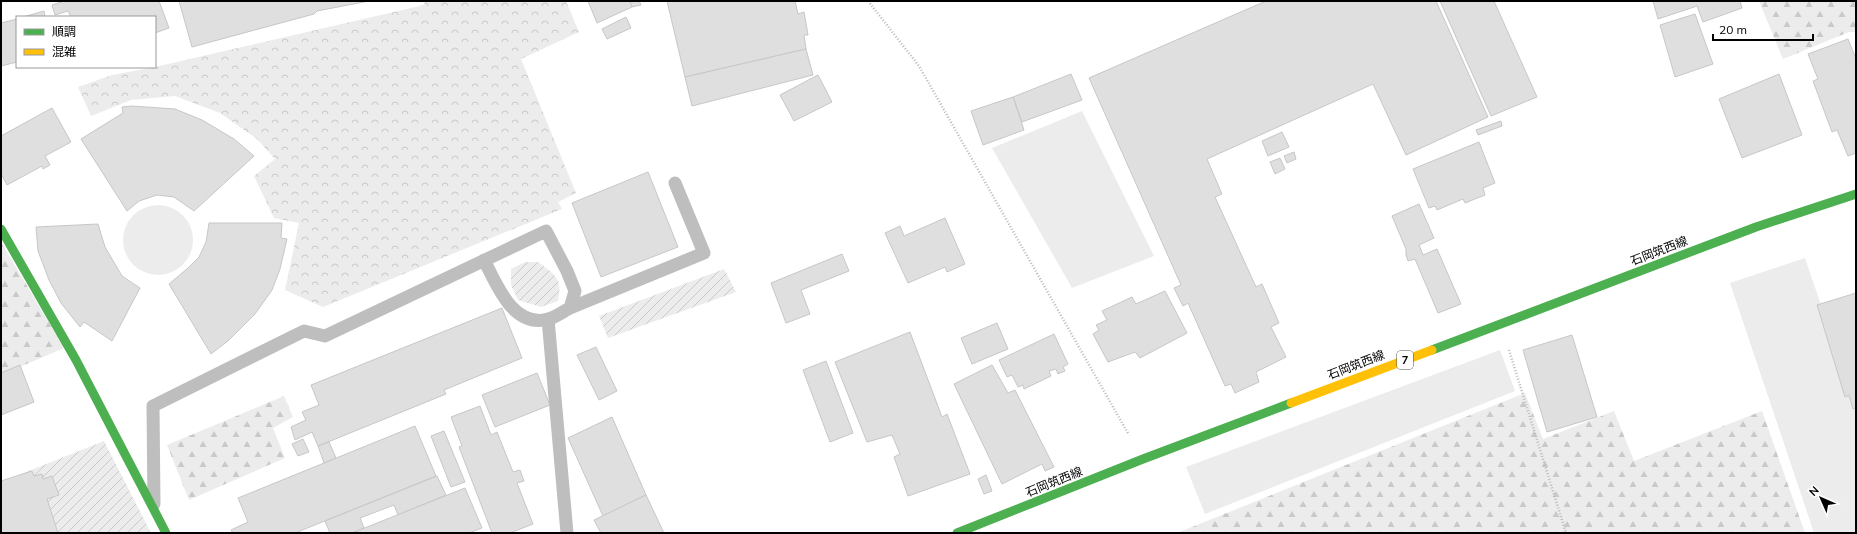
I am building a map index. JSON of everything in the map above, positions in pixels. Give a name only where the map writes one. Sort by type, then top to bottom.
[{"type":"main road","name":"石岡筑西線","points":[[957,533],[1501,323],[1756,227],[1856,194]]},
{"type":"main road","points":[[1,229],[76,360],[166,533]]},
{"type":"lane","points":[[484,260],[508,305],[528,320],[548,319],[570,308],[704,253],[675,183]]},
{"type":"lane","points":[[154,510],[153,406],[304,331],[325,336],[546,231],[567,271],[575,291],[570,308]]},
{"type":"lane","points":[[548,319],[567,533]]},
{"type":"path","points":[[868,1],[919,66],[1143,460]]},
{"type":"path","points":[[1501,323],[1566,533]]},
{"type":"green space","points":[[425,1],[566,1],[579,32],[521,59],[576,193],[558,202],[562,209],[323,307],[285,290],[299,223],[274,218],[254,176],[275,159],[257,139],[220,113],[175,96],[131,100],[91,116],[78,87],[112,75],[156,68],[424,5]]},
{"type":"green space","points":[[1759,1],[1856,1],[1856,32],[1849,32],[1783,59]]},
{"type":"green space","points":[[1082,111],[1154,256],[1072,288],[992,148]]},
{"type":"green space","points":[[151,205],[165,205],[178,211],[187,220],[191,226],[193,240],[191,254],[183,265],[172,273],[165,275],[151,275],[144,273],[133,265],[125,254],[123,247],[123,233],[125,226],[133,215],[144,207]]},
{"type":"green space","points":[[1,242],[64,348],[1,375]]},
{"type":"green space","points":[[1805,258],[1856,408],[1856,533],[1814,533],[1730,283]]},
{"type":"green space","points":[[525,262],[538,262],[553,274],[559,287],[558,301],[541,307],[518,300],[511,285],[511,269]]},
{"type":"green space","points":[[724,269],[736,292],[608,338],[599,316]]},
{"type":"green space","points":[[1500,350],[1515,391],[1205,514],[1186,467]]},
{"type":"green space","points":[[1525,393],[1543,439],[1614,411],[1634,461],[1762,411],[1805,533],[1177,533]]},
{"type":"green space","points":[[284,396],[293,417],[273,428],[285,458],[189,500],[167,445]]},
{"type":"green space","points":[[104,441],[151,533],[1,533],[1,482]]},
{"type":"building","points":[[64,1],[159,1],[169,28],[156,33],[156,16],[70,16],[68,11],[55,15],[52,5]]},
{"type":"building","points":[[179,1],[369,1],[317,11],[314,14],[192,47]]},
{"type":"building","points":[[588,1],[630,1],[632,7],[597,23]]},
{"type":"building","points":[[630,1],[639,1],[641,5],[632,7]]},
{"type":"building","points":[[667,1],[795,1],[798,14],[804,12],[808,35],[804,35],[806,49],[685,77]]},
{"type":"building","points":[[1266,1],[1436,1],[1488,117],[1406,155],[1373,84],[1207,159],[1222,194],[1215,197],[1256,287],[1262,284],[1279,323],[1271,327],[1286,357],[1256,372],[1259,382],[1235,393],[1231,384],[1225,386],[1188,303],[1183,306],[1174,288],[1181,285],[1089,78]]},
{"type":"building","points":[[1440,1],[1494,1],[1537,97],[1491,116]]},
{"type":"building","points":[[1653,1],[1740,1],[1742,8],[1703,22],[1697,6],[1658,19]]},
{"type":"building","points":[[44,11],[45,16],[26,16]]},
{"type":"building","points":[[1695,14],[1713,64],[1675,77],[1660,25]]},
{"type":"building","points":[[626,17],[631,28],[607,39],[602,29]]},
{"type":"building","points":[[16,19],[16,62],[1,66],[1,23]]},
{"type":"building","points":[[1848,39],[1856,59],[1856,153],[1848,156],[1837,130],[1832,132],[1813,81],[1818,79],[1808,54]]},
{"type":"building","points":[[806,49],[813,75],[692,106],[685,77]]},
{"type":"building","points":[[1071,74],[1082,100],[1022,122],[1013,97]]},
{"type":"building","points":[[1779,74],[1802,135],[1742,158],[1719,99]]},
{"type":"building","points":[[818,75],[832,102],[794,121],[780,95]]},
{"type":"building","points":[[1013,97],[1024,130],[983,145],[971,111]]},
{"type":"building","points":[[132,106],[175,109],[202,120],[234,139],[254,156],[194,211],[174,197],[157,195],[139,201],[127,211],[81,139],[123,113],[122,107]]},
{"type":"building","points":[[52,108],[71,142],[45,156],[50,165],[43,169],[42,166],[7,185],[1,174],[1,136]]},
{"type":"building","points":[[1501,121],[1502,126],[1478,135],[1476,130]]},
{"type":"building","points":[[1282,132],[1289,147],[1268,156],[1262,141]]},
{"type":"building","points":[[1479,142],[1495,183],[1483,188],[1485,195],[1465,203],[1463,199],[1437,210],[1435,206],[1429,208],[1413,169]]},
{"type":"building","points":[[1294,152],[1296,159],[1287,163],[1284,156]]},
{"type":"building","points":[[1280,158],[1285,169],[1275,174],[1270,162]]},
{"type":"building","points":[[648,172],[678,247],[601,277],[572,203]]},
{"type":"building","points":[[1419,204],[1434,238],[1419,245],[1423,255],[1437,249],[1461,304],[1438,313],[1415,259],[1408,261],[1406,249],[1392,216]]},
{"type":"building","points":[[945,218],[965,264],[947,272],[945,267],[908,283],[885,233],[900,226],[904,236]]},
{"type":"building","points":[[209,223],[282,223],[281,238],[287,239],[280,269],[272,290],[255,314],[229,340],[211,354],[169,284],[199,257],[206,242]]},
{"type":"building","points":[[98,224],[105,247],[122,276],[140,288],[112,341],[84,322],[80,327],[61,303],[49,280],[38,251],[36,227]]},
{"type":"building","points":[[842,254],[849,271],[801,290],[810,314],[786,323],[771,283]]},
{"type":"building","points":[[1165,291],[1187,333],[1140,358],[1135,352],[1108,362],[1093,334],[1099,330],[1096,325],[1107,320],[1102,311],[1132,297],[1136,304]]},
{"type":"building","points":[[1856,293],[1856,408],[1853,409],[1849,395],[1845,397],[1817,305]]},
{"type":"building","points":[[502,308],[522,358],[444,390],[446,394],[318,446],[312,432],[295,440],[291,427],[306,420],[302,412],[319,405],[311,385]]},
{"type":"building","points":[[997,323],[1008,349],[972,364],[961,338]]},
{"type":"building","points":[[910,332],[942,417],[947,414],[970,474],[908,496],[894,457],[900,454],[892,435],[867,442],[835,362]]},
{"type":"building","points":[[1054,334],[1068,364],[1063,367],[1065,371],[1058,374],[1056,369],[1049,371],[1051,376],[1024,389],[1023,385],[1018,387],[1012,375],[1007,377],[999,360]]},
{"type":"building","points":[[1572,335],[1597,417],[1547,432],[1523,350]]},
{"type":"building","points":[[596,347],[617,391],[599,400],[577,355]]},
{"type":"building","points":[[826,361],[853,433],[830,442],[803,370]]},
{"type":"building","points":[[20,365],[34,402],[1,415],[1,373]]},
{"type":"building","points":[[992,365],[1008,393],[1015,390],[1054,467],[1045,471],[1042,464],[1002,484],[954,384]]},
{"type":"building","points":[[537,373],[550,405],[495,427],[482,395]]},
{"type":"building","points":[[480,406],[491,435],[497,432],[513,472],[520,470],[524,481],[517,483],[533,524],[510,533],[492,533],[459,447],[462,446],[451,417]]},
{"type":"building","points":[[612,417],[646,495],[603,516],[568,438]]},
{"type":"building","points":[[415,426],[436,476],[295,533],[233,533],[231,530],[248,522],[238,498]]},
{"type":"building","points":[[444,431],[465,482],[451,487],[431,436]]},
{"type":"building","points":[[303,439],[309,452],[298,456],[292,444]]},
{"type":"building","points":[[329,442],[336,458],[324,463],[318,446]]},
{"type":"building","points":[[32,471],[34,476],[42,474],[43,479],[52,476],[59,495],[47,499],[58,533],[1,533],[1,481]]},
{"type":"building","points":[[986,475],[992,491],[984,494],[978,479]]},
{"type":"building","points":[[437,476],[446,495],[398,515],[394,505],[360,518],[364,528],[352,533],[330,533],[325,521]]},
{"type":"building","points":[[465,488],[482,528],[469,533],[352,533]]},
{"type":"building","points":[[646,495],[664,533],[601,533],[594,520]]},
{"type":"traffic: fast","points":[[1432,350],[1756,227],[1856,194]]},
{"type":"traffic: fast","points":[[1,229],[76,360],[166,533]]},
{"type":"traffic: fast","points":[[957,533],[1143,459],[1291,403]]},
{"type":"traffic: slow","points":[[1291,403],[1432,350]]}]
